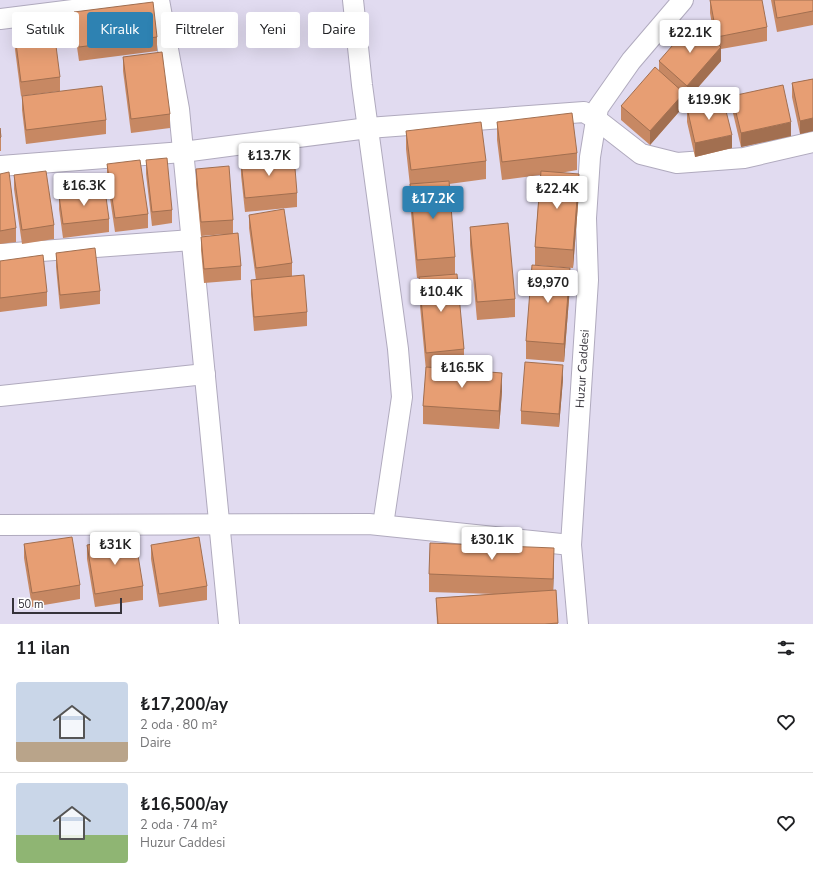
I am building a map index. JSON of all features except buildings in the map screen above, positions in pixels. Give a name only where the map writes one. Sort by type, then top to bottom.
[{"type":"street","points":[[0,19],[153,0]]},
{"type":"street","points":[[159,0],[178,109],[183,152],[229,624]]},
{"type":"street","points":[[353,0],[362,85],[397,341],[402,397],[383,525]]},
{"type":"street","name":"Huzur Caddesi","points":[[578,624],[571,545],[588,280],[586,218],[590,157],[596,119],[598,108],[631,61],[683,0]]},
{"type":"street","points":[[0,166],[183,152],[368,128],[584,112],[596,119],[641,154],[677,163],[744,158],[813,142]]},
{"type":"street","points":[[0,254],[192,240]]},
{"type":"street","points":[[0,396],[205,374]]},
{"type":"street","points":[[0,525],[368,524],[571,545]]}]
